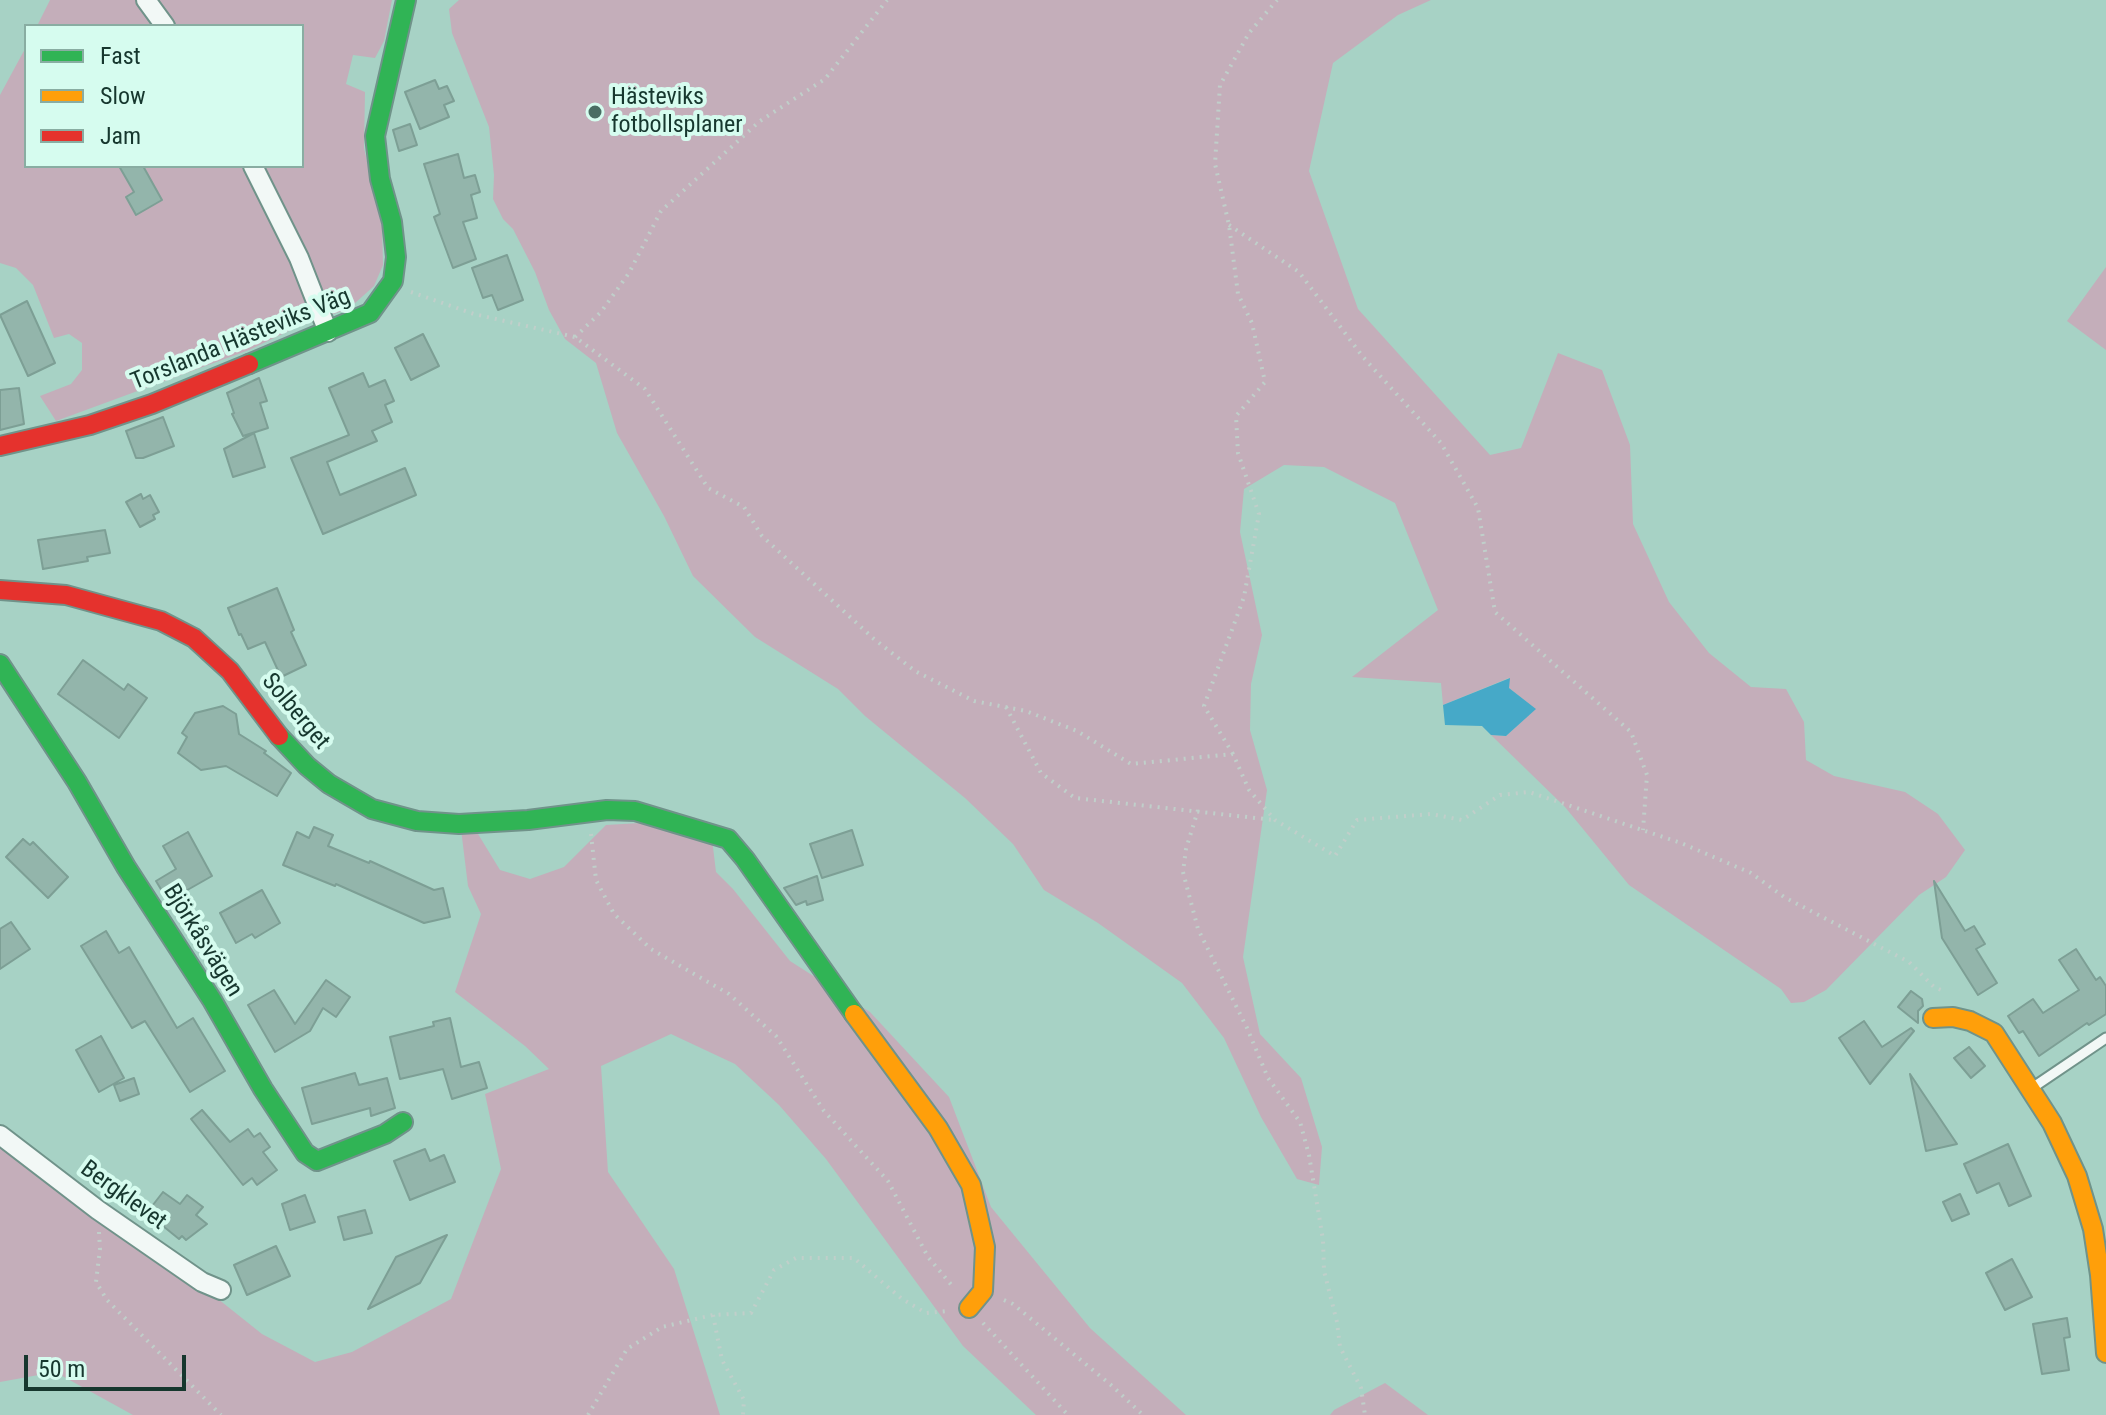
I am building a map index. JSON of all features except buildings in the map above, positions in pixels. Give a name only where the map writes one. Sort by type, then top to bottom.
[{"type":"street","points":[[146,0],[164,24]]},
{"type":"street","points":[[393,281],[395,245],[380,179],[375,136],[406,0]]},
{"type":"street","points":[[254,168],[299,258],[328,332]]},
{"type":"street","name":"Torslanda Hästeviks Väg","points":[[0,446],[90,425],[152,404],[328,332],[370,313],[393,281]]},
{"type":"street","name":"Solberget","points":[[0,590],[66,595],[161,621],[194,638],[230,671],[301,761],[329,784],[372,809],[417,821],[459,824],[635,811],[728,839],[938,1128],[971,1185],[985,1247],[983,1291]]},
{"type":"street","name":"Björkåsvägen","points":[[0,664],[77,782],[126,867],[305,1153],[317,1161],[385,1134],[403,1122]]},
{"type":"street","points":[[1933,1018],[1970,1021],[1994,1033],[2052,1123],[2100,1228],[2106,1353]]},
{"type":"street","name":"Bergklevet","points":[[0,1135],[98,1210],[202,1282],[221,1290]]},
{"type":"street","points":[[969,1308],[983,1291]]},
{"type":"lane","points":[[2029,1090],[2106,1038]]},
{"type":"path","points":[[575,337],[601,312],[629,273],[661,211],[760,121],[825,79],[887,0]]},
{"type":"path","points":[[1277,0],[1249,33],[1220,85],[1215,164],[1229,225],[1238,294],[1252,323],[1265,382],[1236,416],[1238,453],[1259,514],[1244,597],[1204,706],[1233,754],[1249,790],[1275,820],[1335,856],[1357,820],[1431,814],[1462,820],[1500,795],[1529,792],[1643,831],[1751,873],[1784,897],[1909,962],[1934,987],[1955,996],[1970,1021]]},
{"type":"path","points":[[1229,225],[1299,272],[1363,357],[1441,443],[1478,508],[1495,612],[1631,732],[1647,775],[1643,831]]},
{"type":"path","points":[[393,281],[400,288],[474,314],[575,337],[645,389],[708,488],[744,507],[762,536],[874,639],[915,671],[974,701],[1026,711],[1077,731],[1131,764],[1233,754]]},
{"type":"path","points":[[1006,707],[1041,773],[1075,798],[1275,820]]},
{"type":"path","points":[[1198,810],[1186,849],[1183,872],[1198,929],[1268,1078],[1300,1122],[1309,1155],[1323,1240],[1324,1271],[1340,1347],[1361,1388],[1365,1415]]},
{"type":"path","points":[[595,812],[591,838],[596,880],[614,914],[651,949],[729,994],[776,1036],[824,1111],[888,1181],[928,1257],[969,1308],[1068,1415]]},
{"type":"path","points":[[98,1210],[100,1249],[96,1282],[107,1300],[221,1415]]},
{"type":"path","points":[[588,1415],[627,1349],[662,1327],[713,1315],[751,1313],[774,1270],[796,1258],[854,1258],[902,1299],[926,1313],[969,1308]]},
{"type":"path","points":[[983,1291],[1013,1304],[1143,1415]]},
{"type":"path","points":[[713,1315],[722,1360],[744,1400],[743,1415]]},
{"type":"shaded area","points":[[50,0],[392,0],[384,41],[375,58],[353,55],[346,84],[365,92],[364,148],[382,227],[383,265],[374,286],[342,311],[295,328],[249,350],[56,421],[40,396],[71,384],[82,370],[82,343],[69,334],[54,338],[33,285],[16,268],[0,263],[0,95],[24,51],[24,168],[304,168],[304,24],[38,24]]},
{"type":"shaded area","points":[[459,0],[1431,0],[1398,15],[1333,63],[1309,171],[1358,309],[1490,455],[1521,448],[1558,353],[1602,370],[1630,445],[1633,524],[1669,602],[1709,653],[1751,687],[1786,689],[1804,722],[1806,760],[1834,776],[1905,792],[1938,814],[1965,850],[1946,877],[1919,895],[1826,990],[1804,1002],[1791,1003],[1781,989],[1629,885],[1565,807],[1491,735],[1506,736],[1535,709],[1509,688],[1509,678],[1443,705],[1441,683],[1352,677],[1438,610],[1395,503],[1324,467],[1284,465],[1244,489],[1240,532],[1262,635],[1251,684],[1250,730],[1267,790],[1243,957],[1260,1034],[1301,1078],[1322,1147],[1319,1185],[1297,1179],[1261,1117],[1224,1038],[1182,983],[1098,923],[1044,890],[1013,844],[965,798],[865,716],[838,689],[755,637],[693,576],[664,516],[617,433],[596,363],[565,339],[513,229],[503,219],[493,199],[489,127],[452,33],[449,9]]},
{"type":"shaded area","points":[[2106,267],[2106,350],[2067,321]]},
{"type":"shaded area","points":[[640,823],[712,839],[716,872],[790,961],[870,1012],[949,1097],[991,1207],[1090,1328],[1186,1415],[1036,1415],[963,1346],[826,1159],[779,1105],[735,1064],[671,1034],[601,1066],[608,1172],[674,1269],[720,1415],[133,1415],[55,1372],[0,1382],[0,1140],[188,1275],[262,1334],[315,1362],[352,1352],[451,1299],[501,1169],[485,1094],[549,1069],[525,1046],[455,992],[481,914],[468,886],[461,829],[478,834],[500,870],[530,879],[564,867],[606,825]]},
{"type":"shaded area","points":[[1385,1383],[1428,1415],[1330,1415],[1334,1410]]},
{"type":"water","points":[[1510,678],[1509,688],[1536,709],[1506,736],[1491,735],[1482,726],[1445,725],[1443,705]]},
{"type":"traffic: fast","points":[[249,364],[370,313],[393,281],[396,257],[392,222],[380,179],[375,136],[406,0]]},
{"type":"traffic: fast","points":[[0,664],[77,782],[126,867],[305,1153],[317,1161],[385,1134],[403,1122]]},
{"type":"traffic: fast","points":[[279,736],[329,784],[372,809],[417,821],[459,824],[528,820],[607,810],[635,811],[728,839],[854,1014]]},
{"type":"traffic: slow","points":[[854,1014],[938,1128],[971,1185],[985,1247],[983,1291],[969,1308]]},
{"type":"traffic: slow","points":[[1933,1018],[1953,1017],[1970,1021],[1994,1033],[2052,1123],[2077,1176],[2093,1229],[2106,1353]]},
{"type":"traffic: jam","points":[[0,446],[90,425],[152,404],[249,364]]},
{"type":"traffic: jam","points":[[0,590],[66,595],[161,621],[194,638],[230,671],[279,736]]},
{"type":"place","name":"Hästeviks fotbollsplaner","points":[[595,112]]}]
